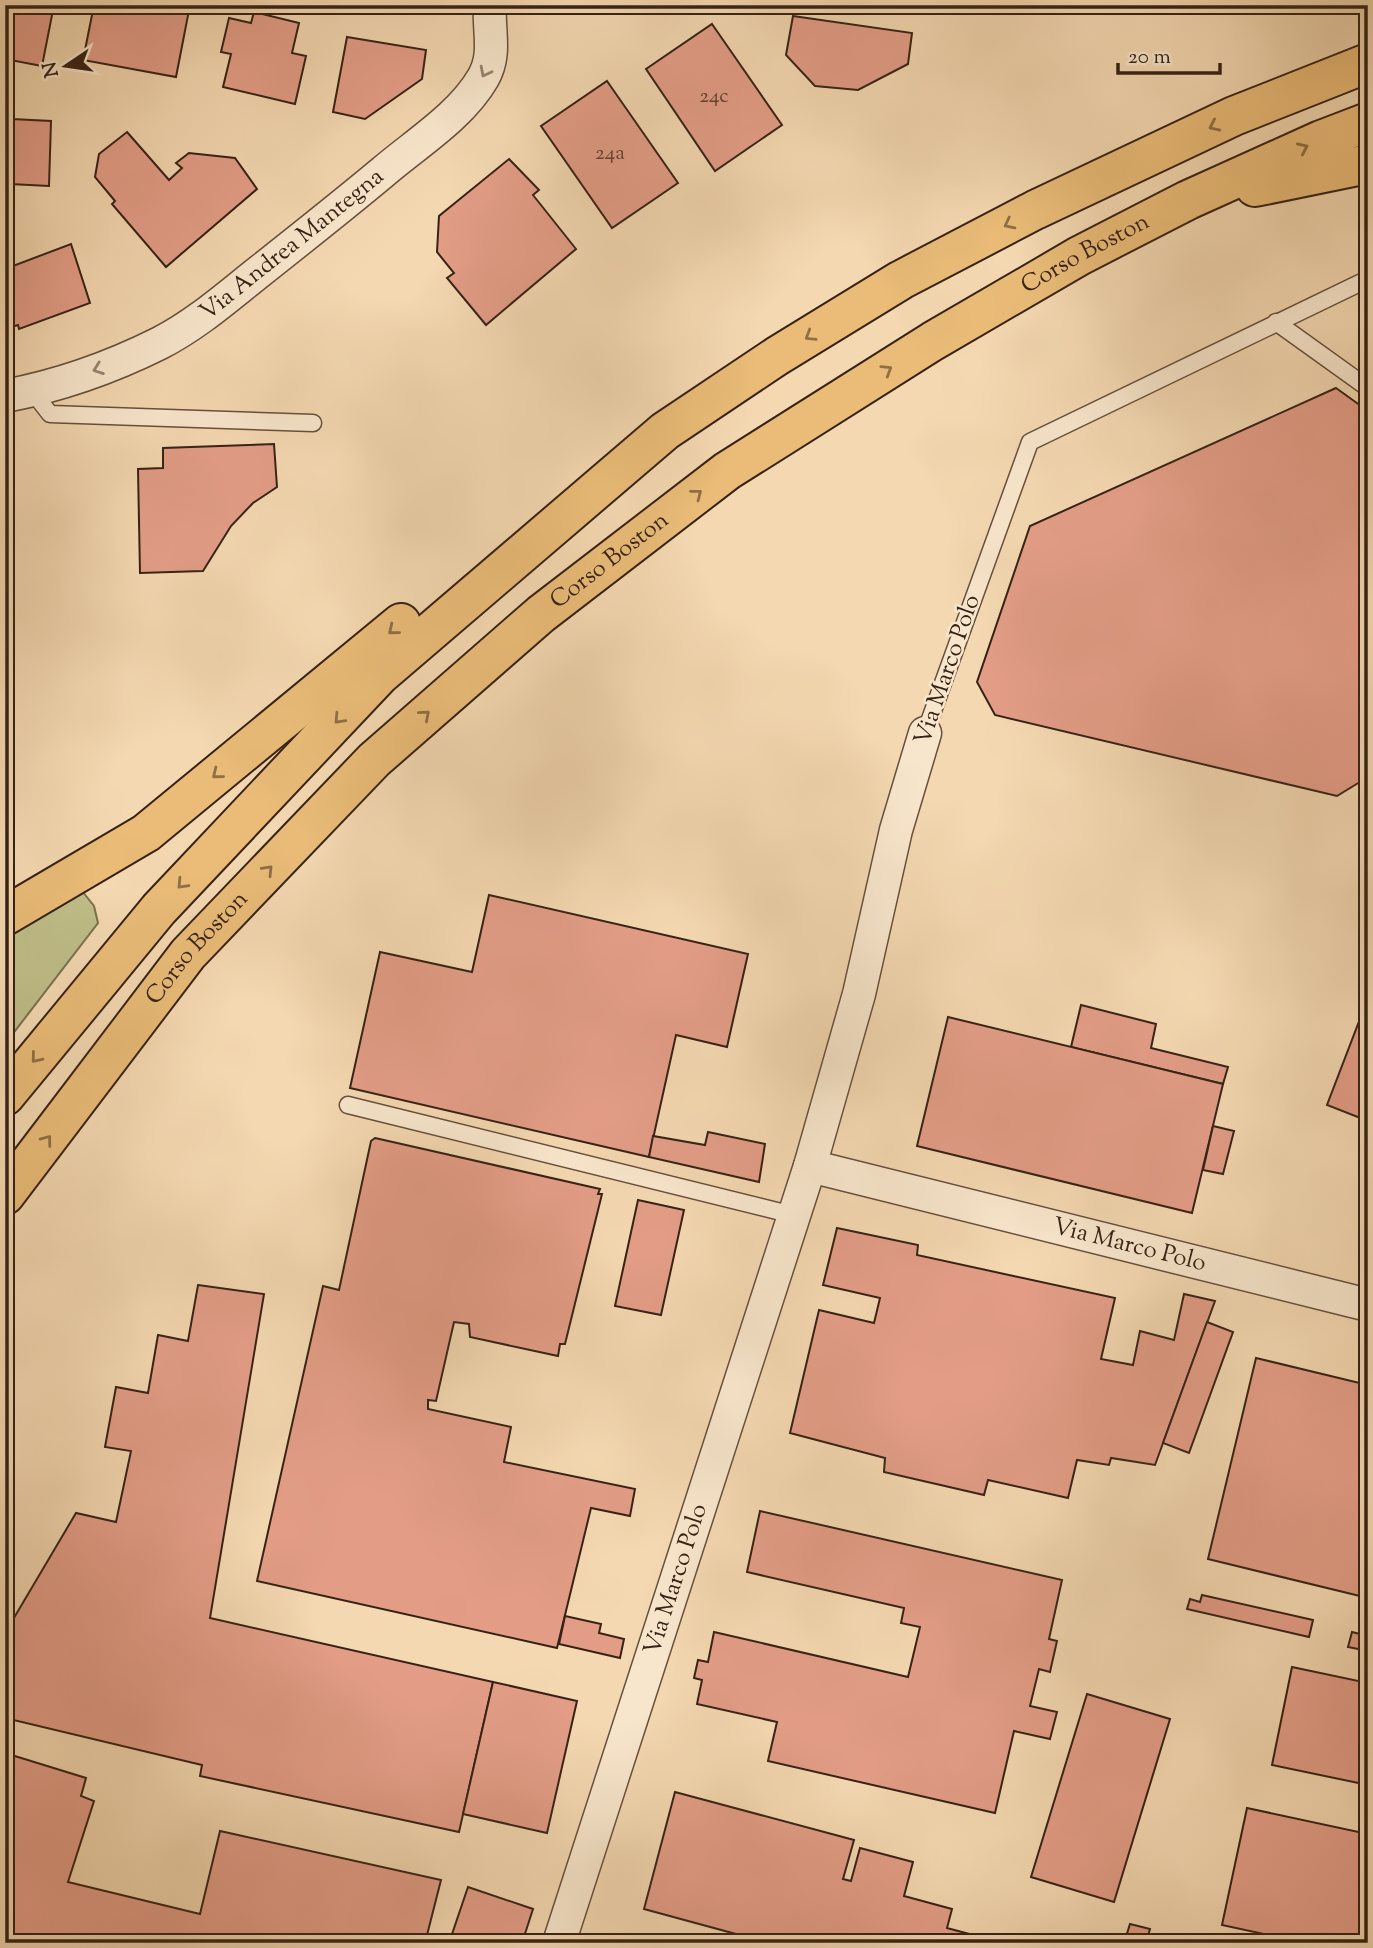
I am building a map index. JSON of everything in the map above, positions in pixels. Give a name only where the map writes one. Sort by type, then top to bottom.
[{"type":"highway","points":[[5,916],[146,833],[520,525],[777,356],[901,280],[1035,210],[1234,116],[1368,63]]},
{"type":"highway","name":"Corso Boston","points":[[5,1195],[188,954],[374,760],[541,614],[727,471],[944,335],[1079,256],[1188,200],[1321,140],[1368,122]]},
{"type":"highway","points":[[1188,200],[1368,164]]},
{"type":"highway","points":[[5,1096],[159,909],[380,675],[665,431]]},
{"type":"street","name":"Via Andrea Mantegna","points":[[19,393],[103,368],[161,342],[198,319],[344,205],[461,107],[483,78],[491,62],[490,5]]},
{"type":"street","name":"Via Marco Polo","points":[[559,1943],[810,1166],[859,994],[896,830],[925,733]]},
{"type":"street","name":"Via Marco Polo","points":[[810,1166],[1368,1305]]},
{"type":"lane","name":"Via Marco Polo","points":[[925,733],[1030,442],[1368,279]]},
{"type":"lane","points":[[1276,322],[1368,388]]},
{"type":"lane","points":[[19,393],[50,414],[313,424]]},
{"type":"lane","points":[[348,1105],[793,1215]]},
{"type":"shaded area","points":[[82,891],[94,906],[98,923],[5,1044],[5,927]]},
{"type":"building","points":[[5,5],[54,5],[42,66],[5,59]]},
{"type":"building","points":[[94,5],[190,5],[176,77],[83,60]]},
{"type":"building","points":[[254,12],[299,23],[292,53],[306,56],[295,104],[223,87],[231,54],[221,52],[229,18],[251,23]]},
{"type":"building","points":[[793,16],[912,33],[908,64],[858,90],[815,86],[786,55]]},
{"type":"building","points":[[712,24],[782,125],[715,171],[646,69]]},
{"type":"building","points":[[347,37],[426,50],[422,79],[365,119],[333,112]]},
{"type":"building","points":[[607,81],[678,183],[612,228],[541,126]]},
{"type":"building","points":[[5,115],[12,115],[12,119],[51,121],[49,186],[10,184],[10,177],[5,176]]},
{"type":"building","points":[[127,132],[169,180],[182,168],[176,163],[189,153],[235,158],[257,189],[166,267],[112,204],[115,201],[95,177],[99,154]]},
{"type":"building","points":[[509,159],[539,190],[533,195],[576,249],[486,325],[447,278],[454,273],[437,252],[439,216]]},
{"type":"building","points":[[71,244],[90,303],[19,329],[18,325],[5,329],[5,269]]},
{"type":"building","points":[[1336,388],[1368,411],[1368,777],[1337,796],[995,715],[977,682],[1030,526]]},
{"type":"building","points":[[274,444],[277,487],[253,503],[231,526],[203,571],[140,573],[138,469],[163,468],[163,448]]},
{"type":"building","points":[[489,895],[748,954],[727,1047],[676,1035],[649,1157],[350,1088],[380,952],[472,972]]},
{"type":"building","points":[[1368,998],[1368,1121],[1327,1105]]},
{"type":"building","points":[[1081,1005],[1156,1024],[1151,1048],[1228,1067],[1223,1084],[1071,1047]]},
{"type":"building","points":[[948,1017],[1223,1084],[1192,1213],[917,1146]]},
{"type":"building","points":[[1213,1126],[1234,1131],[1223,1174],[1203,1170]]},
{"type":"building","points":[[708,1132],[765,1144],[759,1182],[649,1157],[653,1136],[705,1145]]},
{"type":"building","points":[[375,1138],[600,1189],[598,1194],[602,1194],[565,1344],[560,1344],[558,1356],[470,1337],[469,1324],[454,1322],[436,1401],[428,1400],[428,1409],[511,1427],[504,1462],[635,1489],[630,1516],[591,1508],[557,1648],[257,1581],[323,1286],[339,1290],[371,1141]]},
{"type":"building","points":[[638,1200],[684,1210],[661,1315],[615,1306]]},
{"type":"building","points":[[837,1228],[918,1245],[917,1255],[1115,1298],[1101,1359],[1133,1365],[1140,1331],[1174,1340],[1184,1294],[1215,1301],[1155,1465],[1111,1458],[1109,1465],[1077,1460],[1068,1498],[988,1480],[984,1495],[884,1472],[885,1458],[790,1433],[819,1310],[874,1323],[880,1298],[823,1285]]},
{"type":"building","points":[[198,1285],[264,1294],[210,1618],[493,1682],[459,1832],[200,1776],[202,1765],[5,1718],[5,1633],[76,1513],[116,1522],[131,1451],[105,1447],[116,1387],[148,1393],[158,1335],[188,1341]]},
{"type":"building","points":[[1207,1322],[1233,1332],[1189,1453],[1163,1443]]},
{"type":"building","points":[[1256,1358],[1368,1385],[1368,1598],[1208,1559]]},
{"type":"building","points":[[760,1511],[1062,1580],[1049,1639],[1057,1641],[1050,1672],[1039,1669],[1030,1706],[1057,1712],[1050,1739],[1014,1731],[995,1813],[768,1761],[777,1722],[697,1704],[702,1680],[694,1678],[698,1660],[708,1662],[714,1632],[908,1677],[920,1627],[901,1623],[904,1608],[747,1572]]},
{"type":"building","points":[[1202,1595],[1313,1620],[1309,1637],[1187,1609],[1190,1599],[1200,1602]]},
{"type":"building","points":[[565,1616],[601,1624],[599,1633],[624,1639],[620,1658],[559,1644]]},
{"type":"building","points":[[1352,1632],[1368,1636],[1368,1651],[1348,1647]]},
{"type":"building","points":[[1292,1667],[1368,1683],[1368,1785],[1272,1765]]},
{"type":"building","points":[[493,1682],[577,1701],[547,1833],[463,1814]]},
{"type":"building","points":[[1087,1694],[1170,1719],[1114,1902],[1031,1877]]},
{"type":"building","points":[[5,1753],[86,1778],[81,1796],[94,1801],[68,1882],[200,1914],[220,1831],[441,1880],[425,1943],[328,1943],[312,1940],[312,1943],[5,1943]]},
{"type":"building","points":[[675,1792],[854,1840],[843,1879],[851,1881],[860,1848],[913,1862],[904,1896],[952,1909],[947,1928],[1003,1943],[769,1943],[644,1909]]},
{"type":"building","points":[[1247,1808],[1368,1834],[1368,1943],[1305,1943],[1222,1925]]},
{"type":"building","points":[[468,1887],[533,1909],[522,1943],[449,1943]]},
{"type":"building","points":[[1130,1924],[1150,1929],[1146,1943],[1124,1943]]}]
